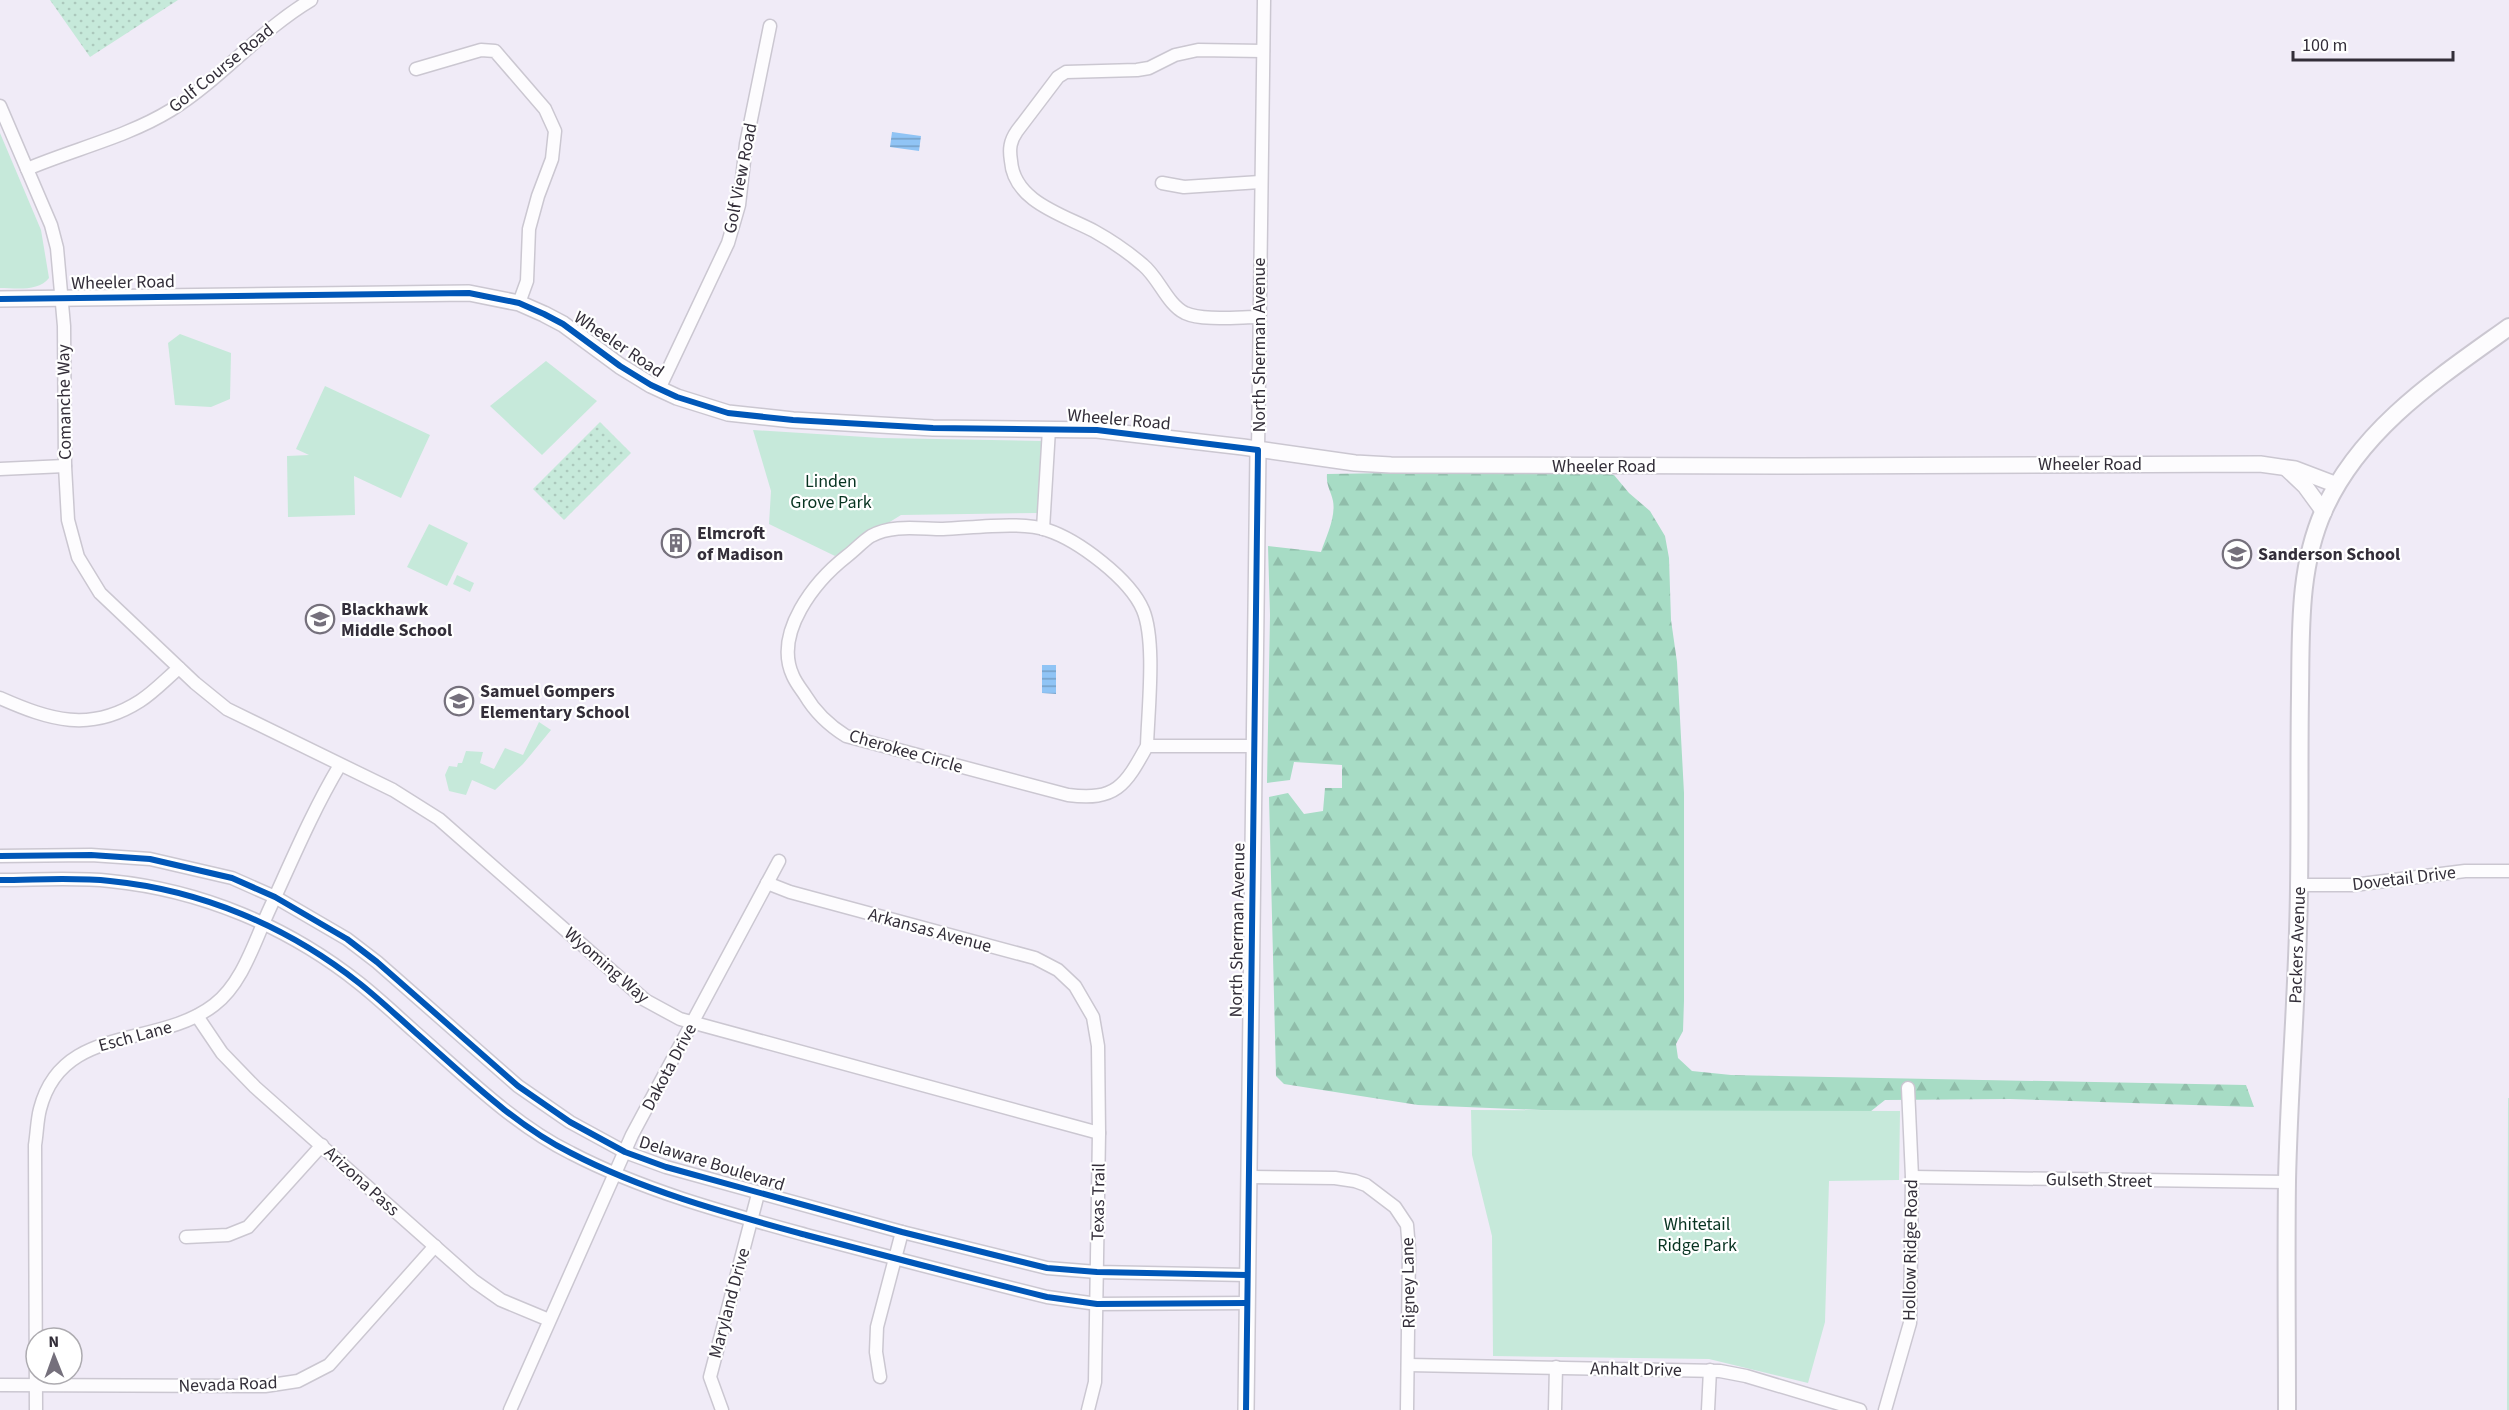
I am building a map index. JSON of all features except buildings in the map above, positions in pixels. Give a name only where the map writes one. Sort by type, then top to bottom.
[{"type":"main road","name":"Packers Avenue","points":[[2287,1410],[2287,1182],[2299,885],[2301,615],[2309,555],[2324,512],[2337,485],[2360,451],[2397,412],[2437,379],[2509,327]]},
{"type":"street","name":"Golf Course Road","points":[[27,169],[127,131],[172,109],[214,78],[269,29],[311,0]]},
{"type":"street","name":"North Sherman Avenue","points":[[1246,1410],[1258,317],[1264,0]]},
{"type":"street","name":"Golf View Road","points":[[659,388],[728,243],[739,205],[744,155],[770,26]]},
{"type":"street","points":[[416,69],[481,50],[495,51],[545,109],[552,122],[555,145],[528,229],[527,281],[519,303]]},
{"type":"street","points":[[1258,317],[1188,315],[1176,306],[1145,267],[1102,235],[1056,213],[1020,187],[1012,171],[1011,139],[1059,77],[1071,70],[1137,70],[1149,68],[1175,55],[1198,50],[1263,51]]},
{"type":"street","name":"Comanche Way","points":[[0,106],[51,225],[57,248],[62,298],[65,379],[65,466],[71,535],[78,557],[108,602],[179,668]]},
{"type":"street","points":[[1162,183],[1184,187],[1260,182]]},
{"type":"street","name":"Wheeler Road","points":[[0,298],[469,293],[519,303],[563,324],[620,366],[659,388],[703,406],[763,418],[933,428],[1097,430],[1355,463],[1391,465],[1799,466],[2207,463],[2285,467],[2337,485]]},
{"type":"street","points":[[1043,529],[1049,429]]},
{"type":"street","points":[[0,470],[65,466]]},
{"type":"street","points":[[2285,467],[2305,486],[2324,512]]},
{"type":"street","name":"Cherokee Circle","points":[[1024,527],[1043,529],[1100,559],[1135,594],[1144,612],[1149,646],[1147,746],[1131,776],[1110,794],[1089,797],[1068,795],[846,736],[832,727],[810,704],[792,675],[788,656],[792,628],[803,602],[815,586],[837,563],[872,535],[900,528],[1024,527]]},
{"type":"street","points":[[0,699],[39,715],[70,720],[92,720],[140,702],[179,668]]},
{"type":"street","name":"Wyoming Way","points":[[179,668],[227,709],[393,790],[439,819],[645,1000],[680,1020],[1099,1133]]},
{"type":"street","points":[[1147,746],[1254,746]]},
{"type":"street","name":"Esch Lane","points":[[36,1326],[35,1145],[40,1109],[47,1089],[60,1069],[90,1049],[109,1041],[164,1030],[197,1016],[218,1001],[236,979],[340,765]]},
{"type":"street","name":"Delaware Boulevard","points":[[0,856],[91,855],[150,859],[232,878],[275,897],[347,939],[377,962],[518,1086],[570,1122],[625,1152],[682,1172],[902,1232],[1047,1268],[1097,1272],[1247,1275]]},
{"type":"street","name":"Dakota Drive","points":[[510,1410],[625,1152],[779,861]]},
{"type":"street","name":"Dovetail Drive","points":[[2299,885],[2353,885],[2465,871],[2509,871]]},
{"type":"street","points":[[0,880],[70,879],[140,884],[210,901],[263,923],[324,957],[358,982],[476,1085],[529,1127],[567,1152],[615,1175],[752,1220],[1047,1297],[1097,1304],[1247,1303]]},
{"type":"street","name":"Arkansas Avenue","points":[[767,883],[790,892],[1035,958],[1063,974],[1082,996]]},
{"type":"street","name":"Texas Trail","points":[[1082,996],[1093,1017],[1098,1046],[1095,1382],[1088,1410]]},
{"type":"street","name":"Arizona Pass","points":[[197,1016],[222,1053],[255,1087],[474,1281],[501,1300],[549,1320]]},
{"type":"street","name":"Hollow Ridge Road","points":[[1886,1410],[1910,1323],[1912,1177],[1908,1088]]},
{"type":"street","points":[[186,1237],[228,1235],[248,1227],[322,1145]]},
{"type":"street","name":"Rigney Lane","points":[[1249,1177],[1335,1178],[1355,1181],[1376,1191],[1395,1207],[1407,1225],[1409,1249],[1407,1410]]},
{"type":"street","name":"Gulseth Street","points":[[1912,1177],[2287,1182]]},
{"type":"street","name":"Maryland Drive","points":[[722,1410],[710,1377],[758,1194]]},
{"type":"street","points":[[880,1377],[875,1343],[902,1232]]},
{"type":"street","name":"Nevada Road","points":[[84,1386],[265,1386],[298,1381],[329,1365],[435,1246]]},
{"type":"street","name":"Anhalt Drive","points":[[1408,1365],[1710,1371],[1746,1376],[1860,1410]]},
{"type":"street","points":[[1555,1410],[1556,1367]]},
{"type":"street","points":[[1708,1410],[1710,1371]]},
{"type":"street","name":"Nevada Road","points":[[0,1385],[24,1386]]},
{"type":"street","name":"Esch Lane","points":[[36,1386],[36,1410]]},
{"type":"green space","points":[[50,0],[178,0],[90,57]]},
{"type":"green space","points":[[0,133],[41,230],[49,278],[33,287],[0,288]]},
{"type":"green space","points":[[180,334],[231,353],[230,399],[211,407],[175,405],[168,343]]},
{"type":"green space","points":[[546,361],[597,401],[542,455],[490,406]]},
{"type":"green space","points":[[325,386],[430,435],[401,498],[354,476],[355,515],[288,517],[287,456],[309,455],[296,449]]},
{"type":"green space","points":[[600,422],[631,453],[564,520],[533,489]]},
{"type":"green space","name":"Linden Grove Park","points":[[753,430],[881,438],[1042,441],[1038,513],[901,515],[835,556],[769,524],[771,491]]},
{"type":"green space","points":[[1584,470],[1614,475],[1629,493],[1650,511],[1665,536],[1669,558],[1671,620],[1677,662],[1684,793],[1684,1001],[1683,1031],[1676,1044],[1678,1058],[1692,1071],[1731,1075],[2246,1085],[2254,1107],[2010,1099],[1885,1100],[1856,1123],[1418,1105],[1284,1084],[1276,1076],[1269,797],[1288,793],[1304,814],[1323,811],[1325,788],[1342,788],[1342,765],[1294,762],[1290,780],[1267,783],[1270,615],[1268,546],[1321,552],[1334,507],[1327,474]]},
{"type":"green space","points":[[429,524],[468,543],[447,586],[407,567]]},
{"type":"green space","points":[[457,575],[474,583],[470,592],[453,584]]},
{"type":"green space","points":[[539,722],[551,730],[523,764],[495,790],[472,780],[466,795],[449,791],[445,775],[449,766],[457,767],[458,763],[462,763],[466,751],[483,752],[480,763],[494,769],[505,748],[523,755]]},
{"type":"green space","points":[[2508,1098],[2509,1410],[2507,1410]]},
{"type":"green space","name":"Whitetail Ridge Park","points":[[1471,1110],[1900,1111],[1899,1180],[1829,1181],[1825,1322],[1808,1383],[1709,1359],[1493,1356],[1492,1236],[1472,1155]]},
{"type":"water","points":[[892,132],[921,136],[919,151],[890,147]]},
{"type":"water","points":[[1042,665],[1056,665],[1056,694],[1042,693]]},
{"type":"cycle path","points":[[0,299],[469,293],[519,303],[544,314],[563,324],[620,366],[651,385],[677,397],[728,413],[793,420],[933,428],[1097,430],[1258,450],[1246,1410]]},
{"type":"cycle path","points":[[0,856],[91,855],[150,859],[232,878],[275,897],[347,939],[377,962],[518,1086],[570,1122],[625,1152],[666,1167],[902,1232],[1047,1268],[1097,1272],[1247,1275]]},
{"type":"cycle path","points":[[0,880],[83,879],[144,886],[210,902],[273,928],[303,944],[359,983],[490,1098],[529,1128],[599,1167],[656,1190],[806,1235],[1047,1297],[1097,1304],[1247,1303]]},
{"type":"place","name":"Elmcroft of Madison","points":[[676,543]]},
{"type":"place","name":"Sanderson School","points":[[2237,554]]},
{"type":"place","name":"Blackhawk Middle School","points":[[320,619]]},
{"type":"place","name":"Samuel Gompers Elementary School","points":[[459,701]]}]
